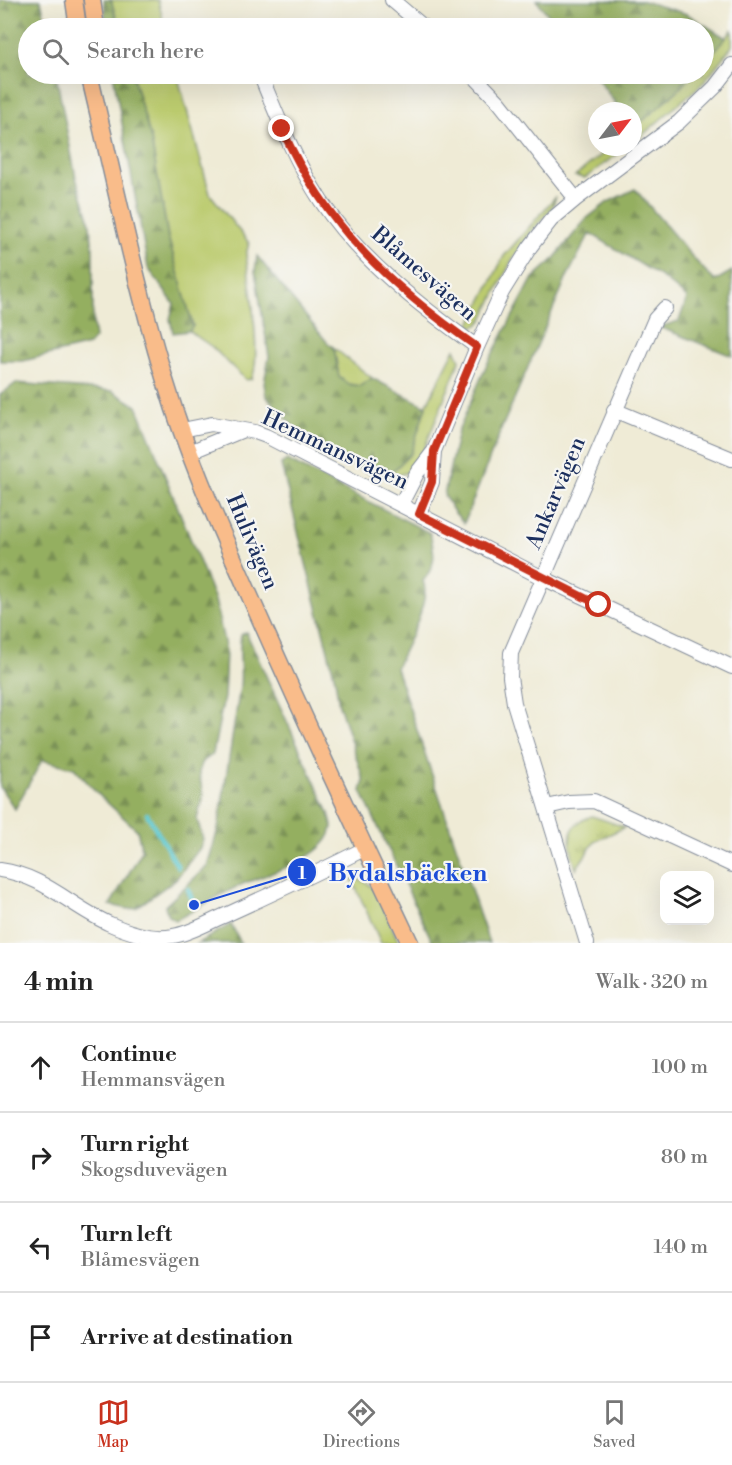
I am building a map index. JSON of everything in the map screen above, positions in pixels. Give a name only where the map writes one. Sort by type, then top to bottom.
[{"type":"main road","points":[[74,0],[77,18]]},
{"type":"main road","points":[[92,0],[95,18]]},
{"type":"main road","name":"Hulivägen","points":[[91,84],[139,291],[190,452],[228,547],[364,849],[410,943]]},
{"type":"main road","name":"Hulivägen","points":[[101,84],[105,140]]},
{"type":"street","points":[[392,0],[413,18]]},
{"type":"street","points":[[401,504],[417,473],[434,451],[502,292],[530,247],[551,220],[576,199],[679,122],[715,87],[732,66]]},
{"type":"street","name":"Blåmesvägen","points":[[264,84],[292,149],[329,211],[360,248],[395,284],[477,347]]},
{"type":"street","points":[[481,84],[576,199]]},
{"type":"street","name":"Ankarvägen","points":[[587,943],[547,807],[513,704],[510,677],[511,653],[614,410],[655,319],[665,308]]},
{"type":"street","points":[[614,410],[732,459]]},
{"type":"street","name":"Hemmansvägen","points":[[182,430],[212,424],[266,436],[543,578],[732,667]]},
{"type":"street","name":"Hemmansvägen","points":[[190,452],[243,430]]},
{"type":"street","points":[[419,514],[432,482],[434,451]]},
{"type":"street","points":[[547,807],[569,802],[594,801],[732,865]]},
{"type":"street","points":[[0,870],[26,876],[45,884],[99,919],[127,931],[157,937],[173,936],[197,928],[305,879],[364,849]]},
{"type":"green space","points":[[0,0],[41,0],[45,18],[18,18],[18,84],[58,84],[76,178],[89,218],[93,248],[95,338],[89,345],[23,361],[0,361]]},
{"type":"green space","points":[[104,0],[111,0],[116,18],[105,18]]},
{"type":"green space","points":[[111,0],[158,0],[162,18],[116,18]]},
{"type":"green space","points":[[536,0],[643,1],[694,18],[551,18]]},
{"type":"green space","points":[[732,30],[732,46],[714,69],[714,51]]},
{"type":"green space","points":[[714,31],[726,38],[714,51]]},
{"type":"green space","points":[[115,84],[135,84],[151,139],[168,237],[193,326],[189,331],[173,333],[170,319],[174,304],[148,268]]},
{"type":"green space","points":[[135,84],[180,84],[210,194],[249,243],[246,255],[256,356],[251,379],[246,380],[212,347],[189,331],[193,326],[168,237],[151,139]]},
{"type":"green space","points":[[601,84],[684,84],[642,121],[642,102],[614,102]]},
{"type":"green space","points":[[684,84],[702,84],[642,135],[642,121]]},
{"type":"green space","points":[[600,156],[615,156],[585,178],[575,176]]},
{"type":"green space","points":[[635,189],[715,281],[732,271],[732,356],[659,327],[679,321],[687,298],[663,278],[590,233],[566,279],[503,425],[464,523],[444,495],[458,431],[486,366],[533,278],[552,261],[586,219],[608,202]]},
{"type":"green space","points":[[556,196],[552,208],[532,231],[512,260],[483,319],[478,325],[468,328],[504,256]]},
{"type":"green space","points":[[257,256],[334,348],[339,377],[348,384],[360,386],[372,378],[426,406],[411,453],[387,477],[371,474],[312,443],[300,434],[266,396],[264,383],[269,357],[255,271]]},
{"type":"green space","points":[[334,348],[372,378],[360,386],[348,384],[339,377]]},
{"type":"green space","points":[[455,349],[460,360],[420,459],[406,473],[387,477],[411,453],[426,406]]},
{"type":"green space","points":[[16,383],[112,391],[137,406],[215,600],[226,651],[224,697],[213,754],[201,763],[199,772],[203,795],[197,819],[203,839],[200,848],[176,879],[136,908],[128,909],[110,905],[142,851],[137,830],[74,768],[42,760],[15,809],[0,787],[0,395]]},
{"type":"green space","points":[[287,460],[430,533],[434,558],[431,569],[423,581],[425,590],[421,612],[396,668],[489,943],[433,943],[361,791],[364,781],[339,705],[335,679],[281,464]]},
{"type":"green space","points":[[246,632],[329,813],[332,827],[328,838],[309,856],[236,887],[176,920],[168,916],[165,906],[207,866],[218,829],[240,687],[241,635]]},
{"type":"green space","points":[[592,816],[625,827],[595,841],[576,869],[570,844],[572,830],[583,820]]},
{"type":"green space","points":[[351,877],[366,882],[376,891],[399,943],[381,943]]},
{"type":"green space","points":[[231,924],[241,943],[198,943]]},
{"type":"waterway","points":[[147,814],[178,867]]},
{"type":"waterway","points":[[188,889],[194,905]]},
{"type":"place","name":"Bydalsbäcken","points":[[194,905]]},
{"type":"route","points":[[282,129],[322,202],[360,248],[395,284],[477,347],[434,451],[432,482],[419,514],[599,605]]}]
